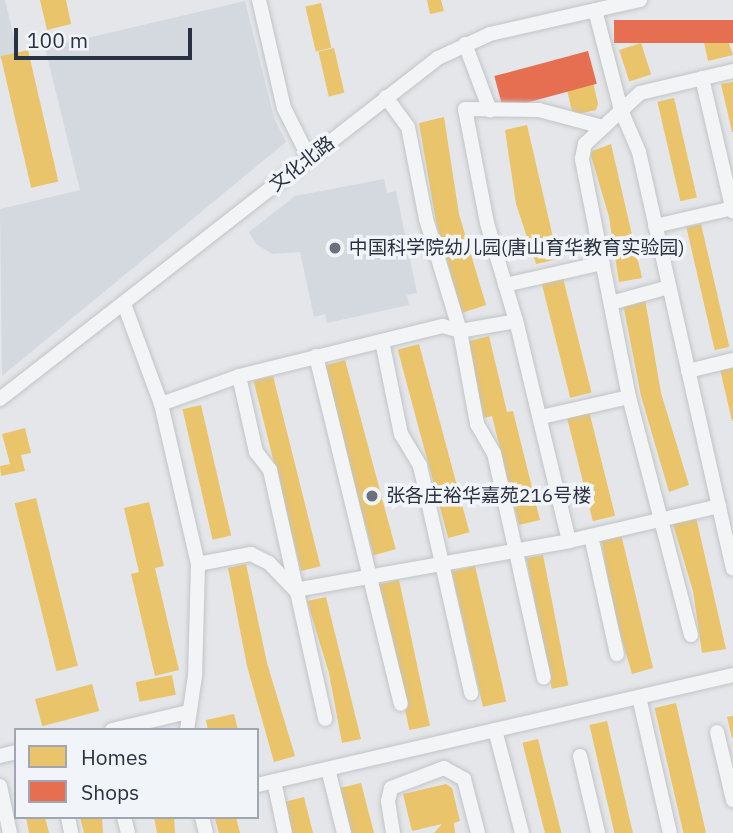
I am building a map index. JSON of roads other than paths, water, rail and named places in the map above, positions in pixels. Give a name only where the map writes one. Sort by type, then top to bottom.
[{"type":"street","points":[[259,0],[284,108],[309,158]]},
{"type":"street","name":"文化北路","points":[[0,400],[386,97],[466,44],[639,0]]},
{"type":"street","points":[[595,10],[621,110],[639,152],[688,371],[724,511],[733,569]]},
{"type":"street","points":[[466,44],[491,110]]},
{"type":"street","points":[[691,635],[664,519],[629,397],[582,159],[585,144],[640,93],[733,71]]},
{"type":"street","points":[[655,226],[733,209],[702,78]]},
{"type":"street","points":[[386,97],[408,127],[426,219],[460,331],[477,424],[494,453],[544,678]]},
{"type":"street","points":[[569,541],[541,417],[487,223],[465,109],[539,110],[603,127]]},
{"type":"street","points":[[505,285],[603,263]]},
{"type":"street","points":[[611,303],[669,287]]},
{"type":"street","points":[[124,304],[161,404],[198,564],[195,676],[187,728]]},
{"type":"street","points":[[161,404],[239,376],[443,326],[460,331],[516,321]]},
{"type":"street","points":[[382,341],[401,434],[420,466],[471,693]]},
{"type":"street","points":[[316,356],[401,704]]},
{"type":"street","points":[[688,371],[733,360]]},
{"type":"street","points":[[239,376],[257,452],[270,470],[325,719]]},
{"type":"street","points":[[541,417],[629,397]]},
{"type":"street","points":[[295,590],[569,541],[664,519],[724,511]]},
{"type":"street","points":[[591,536],[617,654]]},
{"type":"street","points":[[198,564],[251,554],[269,563],[295,590]]},
{"type":"street","points":[[259,785],[733,675]]},
{"type":"street","points":[[639,697],[670,833]]},
{"type":"street","points":[[120,728],[188,712]]},
{"type":"street","points":[[495,730],[522,833]]},
{"type":"street","points":[[717,732],[733,800]]},
{"type":"street","points":[[580,756],[598,833]]},
{"type":"street","points":[[393,833],[388,801],[391,788],[444,768],[464,779],[478,833]]},
{"type":"street","points":[[328,769],[344,833]]},
{"type":"street","points":[[274,781],[285,833]]},
{"type":"street","points":[[0,786],[10,833]]},
{"type":"place","name":"中国科学院幼儿园(唐山育华教育实验园)","points":[[335,248]]},
{"type":"place","name":"张各庄裕华嘉苑216号楼","points":[[372,496]]}]
